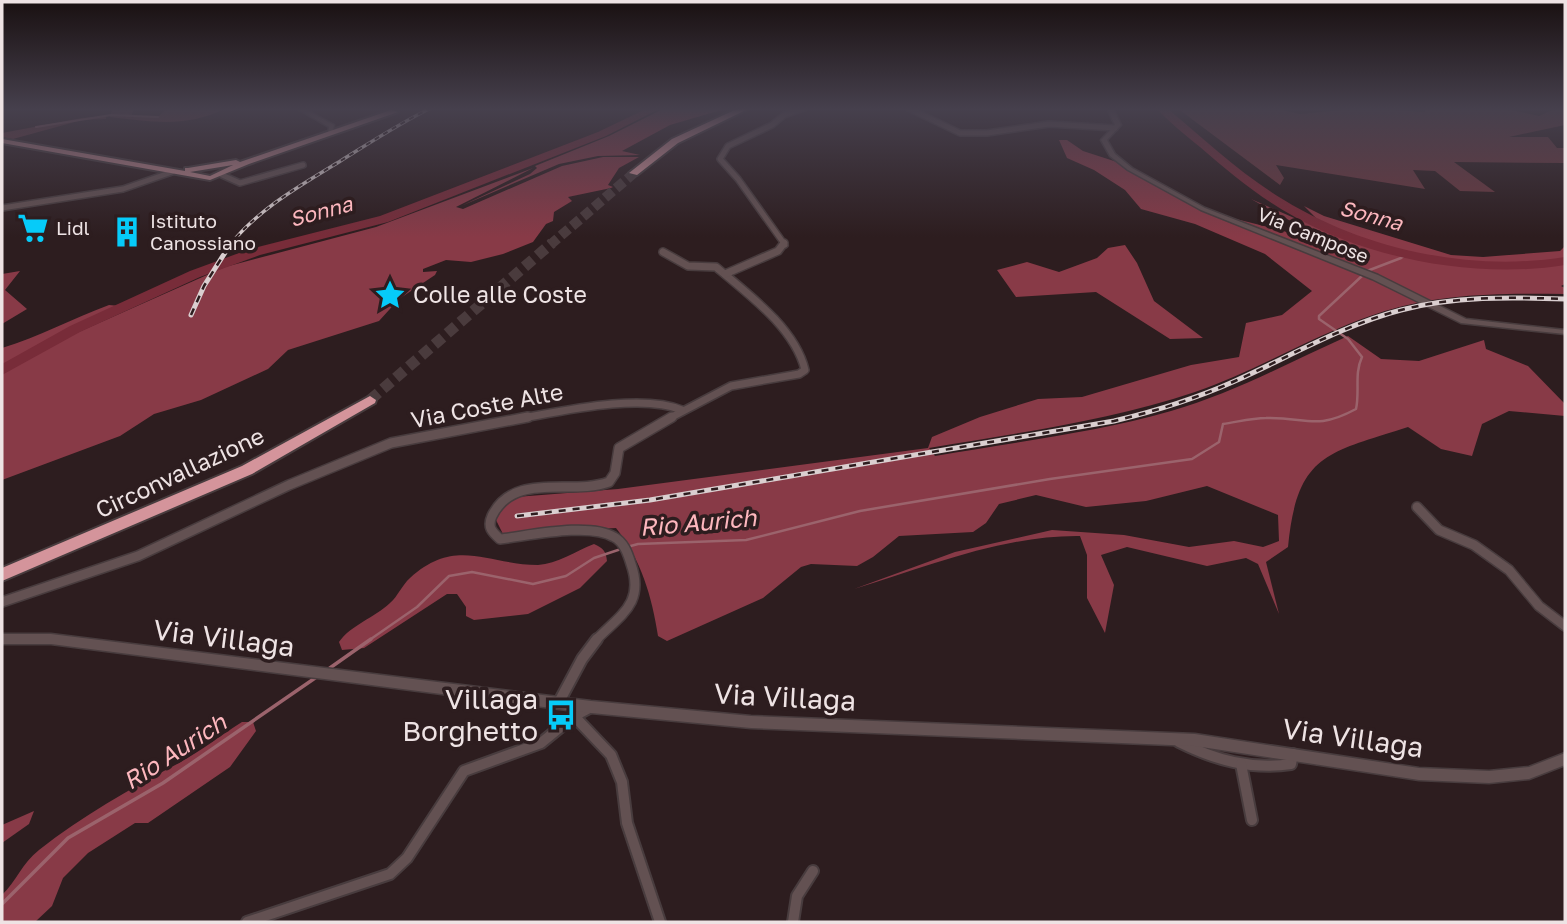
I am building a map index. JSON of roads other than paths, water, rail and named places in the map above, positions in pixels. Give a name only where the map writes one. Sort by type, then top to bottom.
[{"type":"highway","points":[[634,173],[662,151]]},
{"type":"highway","name":"Circonvallazione","points":[[2,575],[247,470],[370,400]]},
{"type":"main road","points":[[58,151],[206,178],[277,151]]},
{"type":"main road","points":[[163,170],[225,170],[280,151]]},
{"type":"main road","points":[[199,176],[206,168]]},
{"type":"street","points":[[723,151],[720,159],[738,179],[785,245],[778,251],[725,274]]},
{"type":"street","name":"Via Campose","points":[[1110,151],[1164,189],[1203,209],[1353,267],[1464,321],[1565,332]]},
{"type":"street","points":[[225,170],[240,183],[303,165]]},
{"type":"street","points":[[142,182],[163,170]]},
{"type":"street","points":[[2,208],[123,189],[172,173]]},
{"type":"street","points":[[558,702],[590,647],[632,602],[638,590],[628,555],[622,542],[609,534],[582,533],[500,539],[491,531],[489,523],[497,506],[506,494],[526,488],[584,487],[608,483],[613,478],[619,448],[682,410],[731,386],[799,374],[806,370],[801,356],[786,335],[749,294],[725,274],[716,267],[696,270],[684,267],[663,252]]},
{"type":"street","name":"Via Coste Alte","points":[[2,602],[138,556],[289,485],[391,443],[582,407],[666,403],[682,410]]},
{"type":"street","points":[[1417,507],[1439,530],[1475,545],[1508,570],[1539,606],[1565,626]]},
{"type":"street","name":"Via Villaga","points":[[2,639],[51,639],[304,673],[591,707],[751,722],[1174,739],[1419,774],[1489,777],[1529,773],[1565,759]]},
{"type":"street","points":[[247,922],[390,874],[407,859],[464,771],[541,743],[574,716],[591,707]]},
{"type":"street","points":[[574,716],[611,755],[622,782],[627,823],[660,922]]},
{"type":"street","points":[[1174,739],[1203,754],[1241,764],[1276,767],[1291,764],[1293,754]]},
{"type":"street","points":[[1241,764],[1252,820]]},
{"type":"street","points":[[793,922],[797,896],[813,871]]},
{"type":"waterway","name":"Sonna","points":[[2,370],[75,329],[195,274],[255,252],[384,219],[558,151]]},
{"type":"waterway","name":"Sonna","points":[[1211,151],[1262,192],[1301,216],[1357,239],[1419,256],[1480,265],[1529,266],[1565,261]]},
{"type":"waterway","name":"Rio Aurich","points":[[1367,271],[1401,258],[1409,252]]},
{"type":"waterway","name":"Rio Aurich","points":[[627,547],[638,544],[746,540],[860,511],[1050,479],[1192,459],[1219,442],[1223,424],[1266,418],[1320,421],[1342,416],[1356,409],[1358,370],[1362,357],[1348,339],[1319,319],[1319,316],[1363,275]]},
{"type":"waterway","name":"Rio Aurich","points":[[368,641],[417,607],[449,576],[472,572],[533,584],[566,576],[594,558],[621,549]]},
{"type":"waterway","name":"Rio Aurich","points":[[327,670],[371,639]]},
{"type":"waterway","name":"Rio Aurich","points":[[2,904],[68,838],[163,783],[318,676]]},
{"type":"tunnel","points":[[550,245],[634,173]]},
{"type":"tunnel","points":[[370,400],[552,243]]},
{"type":"railway","points":[[230,245],[254,219],[282,198],[356,151]]},
{"type":"railway","points":[[191,315],[204,286],[231,243]]},
{"type":"railway","points":[[517,516],[650,500],[1114,421],[1205,393],[1337,333],[1401,310],[1462,300],[1565,299]]},
{"type":"place","name":"Lidl","points":[[33,228]]},
{"type":"place","name":"Istituto Canossiano","points":[[127,232]]},
{"type":"place","name":"Colle alle Coste","points":[[390,295]]},
{"type":"place","name":"Villaga Borghetto","points":[[561,715]]}]
